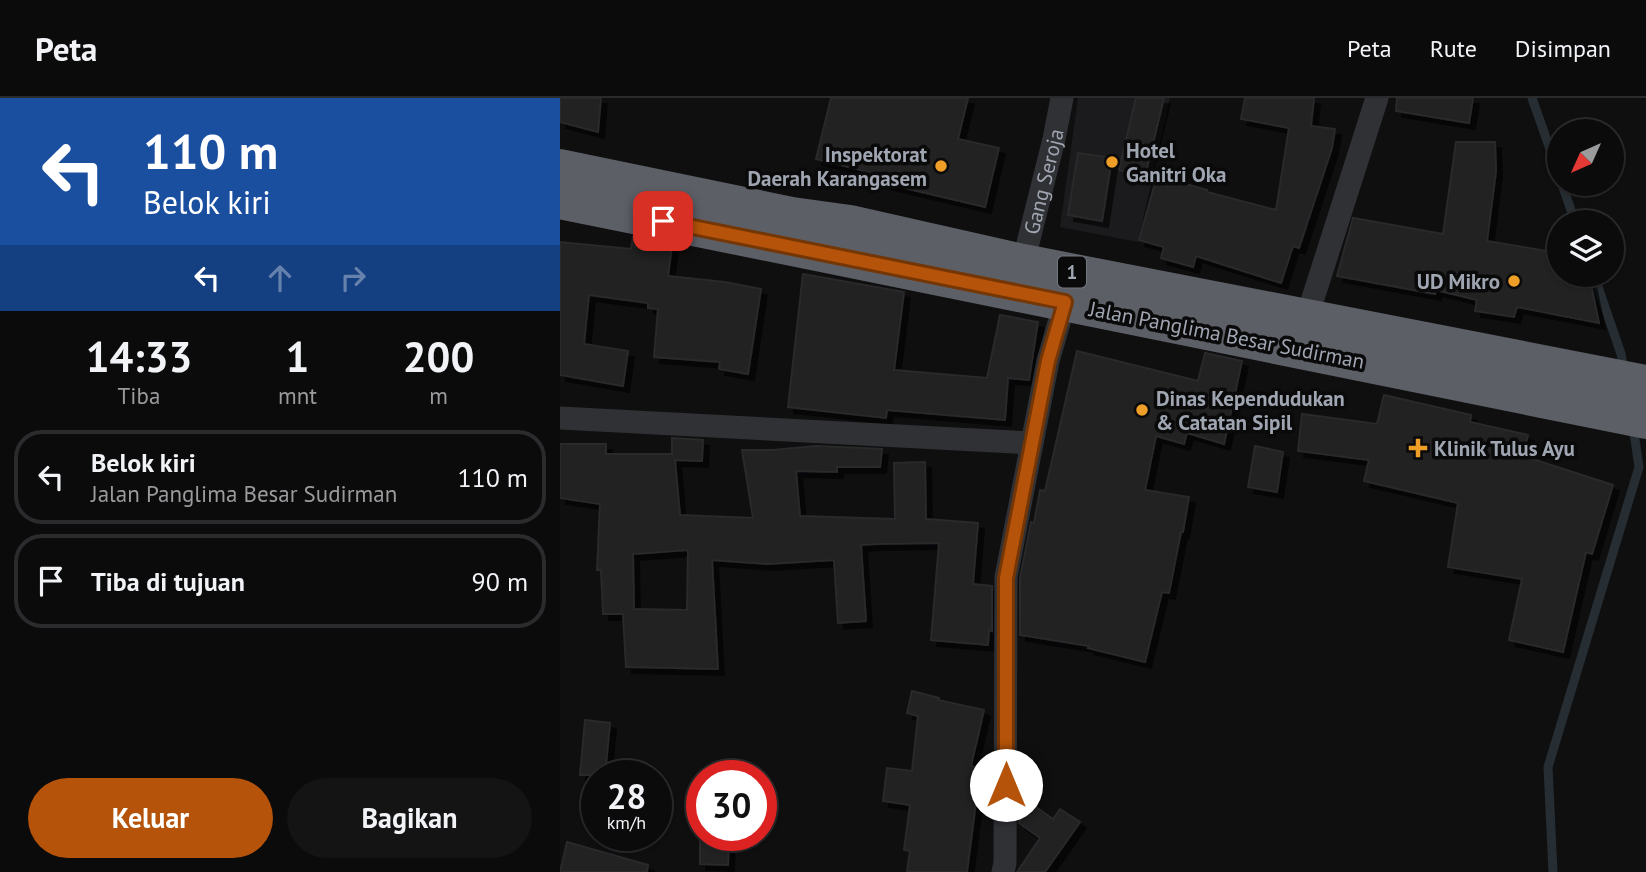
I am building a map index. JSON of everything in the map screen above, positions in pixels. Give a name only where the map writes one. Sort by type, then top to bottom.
[{"type":"highway","name":"Jalan Panglima Besar Sudirman","points":[[560,168],[792,216],[847,241],[1065,302],[1575,388],[1646,384]]},
{"type":"highway","name":"Jalan Panglima Besar Sudirman","points":[[560,200],[1023,263],[1307,317],[1575,388],[1646,420]]},
{"type":"street","name":"Gang Seroja","points":[[1023,263],[1062,98]]},
{"type":"street","points":[[1307,317],[1377,98]]},
{"type":"street","points":[[1003,872],[1006,863],[1006,578],[1048,361],[1065,302]]},
{"type":"street","points":[[560,418],[1032,443]]},
{"type":"shaded area","name":"Hotel Ganitri Oka","points":[[1078,98],[1170,98],[1138,242],[1060,227]]},
{"type":"building","points":[[560,98],[601,98],[598,132],[560,122]]},
{"type":"building","points":[[831,98],[968,98],[958,139],[999,148],[985,207],[883,183],[885,176],[816,159]]},
{"type":"building","points":[[1136,98],[1164,98],[1145,176],[1119,170]]},
{"type":"building","points":[[1245,98],[1314,98],[1311,126],[1335,129],[1332,148],[1299,248],[1293,246],[1281,283],[1196,256],[1193,267],[1161,258],[1164,247],[1139,240],[1157,176],[1276,210],[1289,128],[1241,119]]},
{"type":"building","points":[[1397,98],[1473,98],[1469,123],[1396,111]]},
{"type":"building","points":[[1456,142],[1495,142],[1496,171],[1487,241],[1547,251],[1547,287],[1592,287],[1599,323],[1517,307],[1514,317],[1475,311],[1477,300],[1436,290],[1435,294],[1337,276],[1353,218],[1443,234]]},
{"type":"building","points":[[1078,153],[1112,158],[1102,221],[1068,215]]},
{"type":"building","points":[[633,237],[672,245],[668,276],[761,289],[748,374],[719,369],[720,362],[654,357],[658,309],[648,308],[648,303],[589,295],[584,344],[628,351],[623,386],[560,375],[560,242],[631,249]]},
{"type":"building","points":[[803,274],[904,292],[894,370],[987,378],[1000,315],[1038,322],[1029,380],[1008,378],[1005,420],[887,410],[886,418],[788,407]]},
{"type":"building","points":[[1077,351],[1198,381],[1205,353],[1242,361],[1224,444],[1187,433],[1184,444],[1156,436],[1145,490],[1189,497],[1169,593],[1162,592],[1145,662],[1088,648],[1089,646],[1020,635],[1020,578],[1031,522],[1034,523],[1040,490],[1045,491]]},
{"type":"building","points":[[1384,395],[1471,415],[1470,422],[1528,435],[1523,456],[1613,485],[1592,554],[1586,552],[1563,652],[1509,640],[1522,579],[1448,567],[1458,503],[1364,481],[1369,460],[1298,451],[1302,414],[1377,424]]},
{"type":"building","points":[[672,438],[703,440],[702,461],[675,460],[680,515],[753,518],[742,450],[816,446],[882,449],[880,467],[837,467],[837,472],[796,471],[800,516],[895,519],[894,463],[925,462],[926,519],[978,523],[973,584],[992,586],[992,631],[989,630],[988,645],[931,640],[939,543],[876,544],[861,545],[866,621],[838,623],[834,560],[767,564],[712,560],[718,669],[626,667],[623,614],[603,614],[601,570],[597,570],[600,504],[560,498],[560,444],[606,444],[606,454],[672,454]],"holes":[[[688,550],[687,610],[634,609],[633,554]]]},
{"type":"building","points":[[1255,446],[1283,452],[1277,492],[1248,487]]},
{"type":"building","points":[[912,691],[984,710],[971,766],[991,771],[991,779],[987,801],[977,794],[967,872],[907,872],[910,851],[904,850],[910,805],[883,801],[887,768],[912,771],[918,716],[907,713]]},
{"type":"building","points":[[585,720],[610,723],[606,760],[581,760]]},
{"type":"building","points":[[1023,798],[1053,819],[1060,809],[1080,822],[1045,872],[1017,872],[1040,838],[1019,823],[1019,804]]},
{"type":"building","points":[[567,842],[581,846],[581,851],[599,851],[648,865],[647,872],[560,872]]},
{"type":"building","points":[[700,851],[729,851],[728,865],[700,864]]},
{"type":"waterway","points":[[1532,98],[1547,141]]},
{"type":"waterway","points":[[1566,196],[1571,210]]},
{"type":"waterway","points":[[1598,287],[1621,354],[1624,371]]},
{"type":"waterway","points":[[1553,872],[1548,767],[1639,467],[1633,426]]},
{"type":"place","name":"Hotel Ganitri Oka","points":[[1112,162]]},
{"type":"place","name":"Inspektorat Daerah Karangasem","points":[[941,166]]},
{"type":"place","name":"UD Mikro","points":[[1514,281]]},
{"type":"place","name":"Dinas Kependudukan & Catatan Sipil","points":[[1142,410]]},
{"type":"place","name":"Klinik Tulus Ayu","points":[[1418,448]]},
{"type":"route","points":[[663,221],[1065,302],[1048,361],[1006,578],[1006,785]]}]
